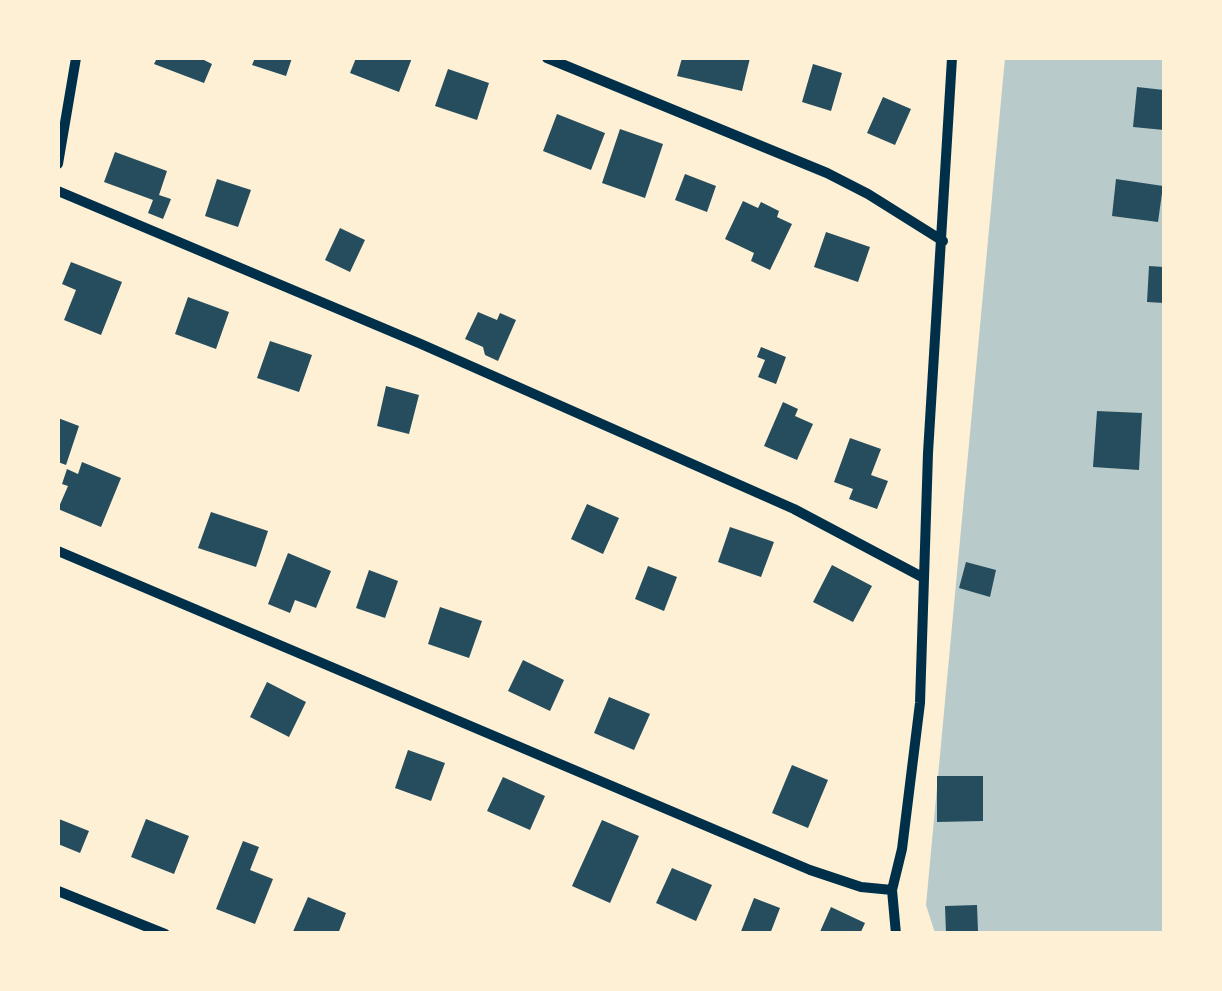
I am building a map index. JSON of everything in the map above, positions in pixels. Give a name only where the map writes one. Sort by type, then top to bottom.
[{"type":"street","points":[[58,164],[76,58]]},
{"type":"street","points":[[547,58],[826,172],[943,241]]},
{"type":"street","points":[[896,934],[892,890],[902,849],[920,703],[928,453],[952,58]]},
{"type":"street","points":[[58,191],[421,344],[776,501],[924,578]]},
{"type":"street","points":[[58,551],[810,870],[860,886],[892,890]]},
{"type":"street","points":[[58,891],[165,934]]},
{"type":"shaded area","points":[[1005,58],[1164,58],[1164,933],[935,933],[926,905]]},
{"type":"building","points":[[157,58],[200,58],[212,64],[204,83],[154,64]]},
{"type":"building","points":[[255,58],[292,58],[286,76],[252,65]]},
{"type":"building","points":[[356,58],[412,58],[399,92],[350,73]]},
{"type":"building","points":[[682,58],[750,58],[742,91],[677,76]]},
{"type":"building","points":[[813,64],[842,73],[831,111],[802,102]]},
{"type":"building","points":[[448,69],[489,83],[477,120],[435,106]]},
{"type":"building","points":[[1137,87],[1164,90],[1164,130],[1133,127]]},
{"type":"building","points":[[883,97],[911,109],[895,145],[867,133]]},
{"type":"building","points":[[557,114],[605,133],[591,170],[543,151]]},
{"type":"building","points":[[620,129],[663,144],[645,198],[602,183]]},
{"type":"building","points":[[115,152],[167,171],[159,195],[171,199],[163,219],[148,213],[153,200],[104,182]]},
{"type":"building","points":[[685,174],[716,186],[707,212],[675,200]]},
{"type":"building","points":[[217,179],[251,190],[238,227],[205,216]]},
{"type":"building","points":[[1116,179],[1163,186],[1158,222],[1112,216]]},
{"type":"building","points":[[743,201],[758,208],[761,202],[779,211],[777,217],[792,224],[770,270],[751,261],[754,253],[725,239]]},
{"type":"building","points":[[340,228],[365,240],[350,272],[325,260]]},
{"type":"building","points":[[826,232],[870,247],[858,282],[814,267]]},
{"type":"building","points":[[71,262],[122,282],[101,335],[64,320],[76,290],[62,284]]},
{"type":"building","points":[[1149,266],[1164,267],[1164,303],[1147,302]]},
{"type":"building","points":[[188,297],[229,312],[216,349],[175,334]]},
{"type":"building","points":[[478,312],[497,320],[500,313],[516,320],[498,361],[485,355],[483,347],[465,339]]},
{"type":"building","points":[[270,341],[312,355],[299,392],[257,378]]},
{"type":"building","points":[[761,347],[786,357],[776,384],[758,377],[765,360],[757,357]]},
{"type":"building","points":[[386,386],[419,395],[409,434],[377,426]]},
{"type":"building","points":[[783,402],[798,409],[795,416],[813,424],[797,460],[764,446]]},
{"type":"building","points":[[1097,411],[1142,413],[1139,470],[1093,467]]},
{"type":"building","points":[[58,418],[79,426],[66,465],[58,462]]},
{"type":"building","points":[[850,438],[881,449],[871,475],[888,481],[877,509],[849,499],[853,489],[834,482]]},
{"type":"building","points":[[82,462],[121,478],[101,527],[58,509],[68,486],[62,484],[67,469],[78,474]]},
{"type":"building","points":[[587,504],[619,518],[603,554],[571,539]]},
{"type":"building","points":[[211,512],[268,531],[256,567],[198,548]]},
{"type":"building","points":[[730,527],[774,542],[761,577],[718,562]]},
{"type":"building","points":[[288,553],[331,571],[316,608],[295,600],[290,613],[268,604]]},
{"type":"building","points":[[966,562],[996,570],[990,597],[959,588]]},
{"type":"building","points":[[832,565],[872,586],[853,622],[813,602]]},
{"type":"building","points":[[648,566],[677,577],[664,611],[635,599]]},
{"type":"building","points":[[369,570],[398,581],[385,618],[356,608]]},
{"type":"building","points":[[440,607],[482,621],[469,658],[428,644]]},
{"type":"building","points":[[523,660],[564,680],[550,711],[508,691]]},
{"type":"building","points":[[267,682],[306,702],[289,737],[250,717]]},
{"type":"building","points":[[609,697],[650,714],[634,750],[594,733]]},
{"type":"building","points":[[408,750],[445,763],[431,801],[395,788]]},
{"type":"building","points":[[792,765],[828,780],[808,828],[772,813]]},
{"type":"building","points":[[937,776],[983,776],[983,821],[937,822]]},
{"type":"building","points":[[503,777],[545,796],[530,830],[487,811]]},
{"type":"building","points":[[59,819],[89,831],[80,853],[58,844]]},
{"type":"building","points":[[146,819],[189,836],[174,874],[131,857]]},
{"type":"building","points":[[602,820],[639,836],[610,903],[572,886]]},
{"type":"building","points":[[243,841],[259,847],[250,870],[273,879],[255,924],[216,909]]},
{"type":"building","points":[[672,868],[712,885],[696,921],[656,903]]},
{"type":"building","points":[[308,897],[346,913],[338,934],[292,934]]},
{"type":"building","points":[[754,898],[780,908],[770,934],[740,934]]},
{"type":"building","points":[[977,905],[978,931],[946,933],[945,906]]},
{"type":"building","points":[[831,907],[865,923],[860,934],[819,934]]}]
